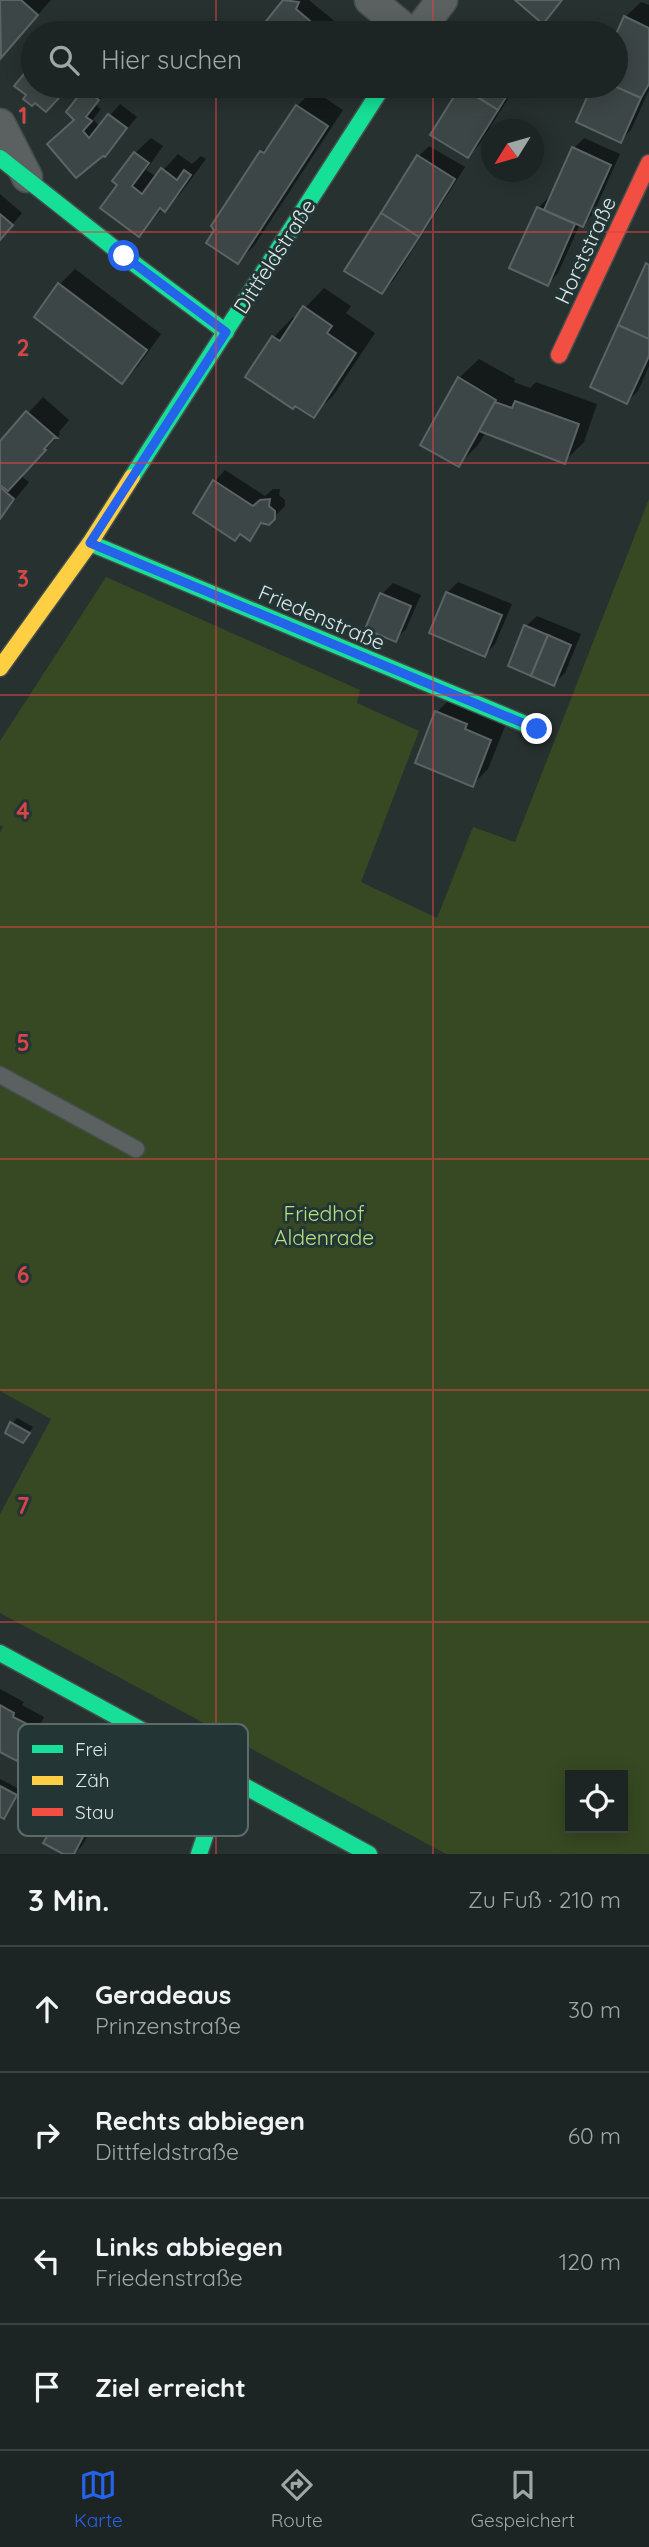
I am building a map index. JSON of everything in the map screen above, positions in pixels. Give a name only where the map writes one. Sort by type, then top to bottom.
[{"type":"street","points":[[370,0],[395,21]]},
{"type":"street","points":[[426,21],[442,0]]},
{"type":"street","name":"Dittfeldstraße","points":[[0,668],[90,543],[375,98]]},
{"type":"street","points":[[0,124],[29,180]]},
{"type":"street","points":[[0,158],[226,332]]},
{"type":"street","name":"Horststraße","points":[[559,355],[649,163]]},
{"type":"street","name":"Friedenstraße","points":[[90,543],[537,729]]},
{"type":"street","points":[[0,1653],[130,1724]]},
{"type":"street","points":[[248,1788],[369,1854]]},
{"type":"street","points":[[199,1854],[205,1836]]},
{"type":"lane","points":[[0,1075],[136,1149]]},
{"type":"green space","name":"Friedhof Aldenrade","points":[[649,499],[649,1854],[446,1854],[248,1747],[248,1724],[205,1724],[0,1613],[0,1514],[51,1419],[0,1391],[0,832],[3,827],[0,825],[0,741],[106,577],[360,690],[357,703],[419,731],[361,882],[437,918],[473,827],[515,842]]},
{"type":"building","points":[[0,0],[21,0],[38,15],[33,21],[21,21],[21,35],[1,58]]},
{"type":"building","points":[[283,0],[299,2],[296,9],[310,21],[266,21]]},
{"type":"building","points":[[515,0],[562,0],[545,21],[540,21]]},
{"type":"building","points":[[624,16],[649,28],[649,84],[641,98],[628,92],[628,21],[622,21]]},
{"type":"building","points":[[21,78],[21,91],[14,86]]},
{"type":"building","points":[[628,92],[641,98],[621,143],[576,122],[587,98],[628,98]]},
{"type":"building","points":[[59,98],[46,112],[35,103],[32,106],[23,99]]},
{"type":"building","points":[[77,98],[96,98],[99,100],[86,117],[92,121],[83,131],[89,138],[108,114],[127,128],[105,157],[76,178],[47,144],[74,120],[66,112]]},
{"type":"building","points":[[453,98],[478,98],[498,110],[492,119],[481,119],[481,137],[468,158],[430,135]]},
{"type":"building","points":[[480,98],[506,98],[498,110]]},
{"type":"building","points":[[296,105],[328,126],[238,264],[206,243],[214,230],[211,226],[260,151],[264,153]]},
{"type":"building","points":[[572,147],[611,165],[583,227],[544,210]]},
{"type":"building","points":[[134,152],[149,163],[132,186],[142,194],[161,168],[177,180],[184,170],[191,175],[165,212],[160,208],[139,237],[100,208],[117,185],[112,181]]},
{"type":"building","points":[[417,155],[455,179],[419,237],[381,213]]},
{"type":"building","points":[[537,207],[575,224],[548,286],[509,268]]},
{"type":"building","points":[[381,213],[419,237],[382,294],[344,271]]},
{"type":"building","points":[[0,214],[13,225],[0,240]]},
{"type":"building","points":[[646,263],[649,265],[649,339],[618,325]]},
{"type":"building","points":[[58,283],[147,350],[122,384],[34,317]]},
{"type":"building","points":[[303,306],[332,326],[327,333],[356,353],[314,418],[295,406],[293,409],[245,377],[272,336],[280,341]]},
{"type":"building","points":[[618,325],[649,339],[649,356],[627,404],[590,387]]},
{"type":"building","points":[[458,377],[496,400],[459,467],[420,445]]},
{"type":"building","points":[[515,401],[579,424],[565,464],[479,431],[495,402],[512,408]]},
{"type":"building","points":[[26,411],[57,438],[54,438],[8,491],[0,485],[0,441]]},
{"type":"building","points":[[213,480],[253,506],[260,500],[270,499],[269,506],[275,511],[275,519],[269,525],[261,523],[250,541],[240,534],[235,541],[193,513]]},
{"type":"building","points":[[0,487],[14,499],[0,519]]},
{"type":"building","points":[[446,592],[502,615],[485,657],[429,633]]},
{"type":"building","points":[[380,593],[411,606],[396,642],[365,629]]},
{"type":"building","points":[[524,625],[548,635],[531,676],[508,666]]},
{"type":"building","points":[[548,635],[571,645],[554,686],[531,676]]},
{"type":"building","points":[[435,711],[467,724],[465,729],[491,740],[473,787],[415,763]]},
{"type":"building","points":[[10,1422],[30,1433],[23,1443],[5,1433]]},
{"type":"building","points":[[0,1705],[14,1713],[13,1717],[27,1724],[18,1724],[17,1761],[0,1752]]},
{"type":"building","points":[[0,1786],[17,1795],[4,1819],[0,1817]]},
{"type":"building","points":[[47,1836],[83,1836],[74,1854],[63,1854],[43,1843]]},
{"type":"traffic: fast","points":[[132,477],[375,98]]},
{"type":"traffic: fast","points":[[0,158],[226,332]]},
{"type":"traffic: fast","points":[[90,543],[537,729]]},
{"type":"traffic: fast","points":[[0,1653],[130,1724]]},
{"type":"traffic: fast","points":[[248,1788],[369,1854]]},
{"type":"traffic: fast","points":[[199,1854],[205,1836]]},
{"type":"traffic: slow","points":[[0,668],[90,543],[132,477]]},
{"type":"traffic: jam","points":[[559,355],[649,163]]},
{"type":"route","points":[[124,256],[226,332],[90,543],[537,729]]}]
